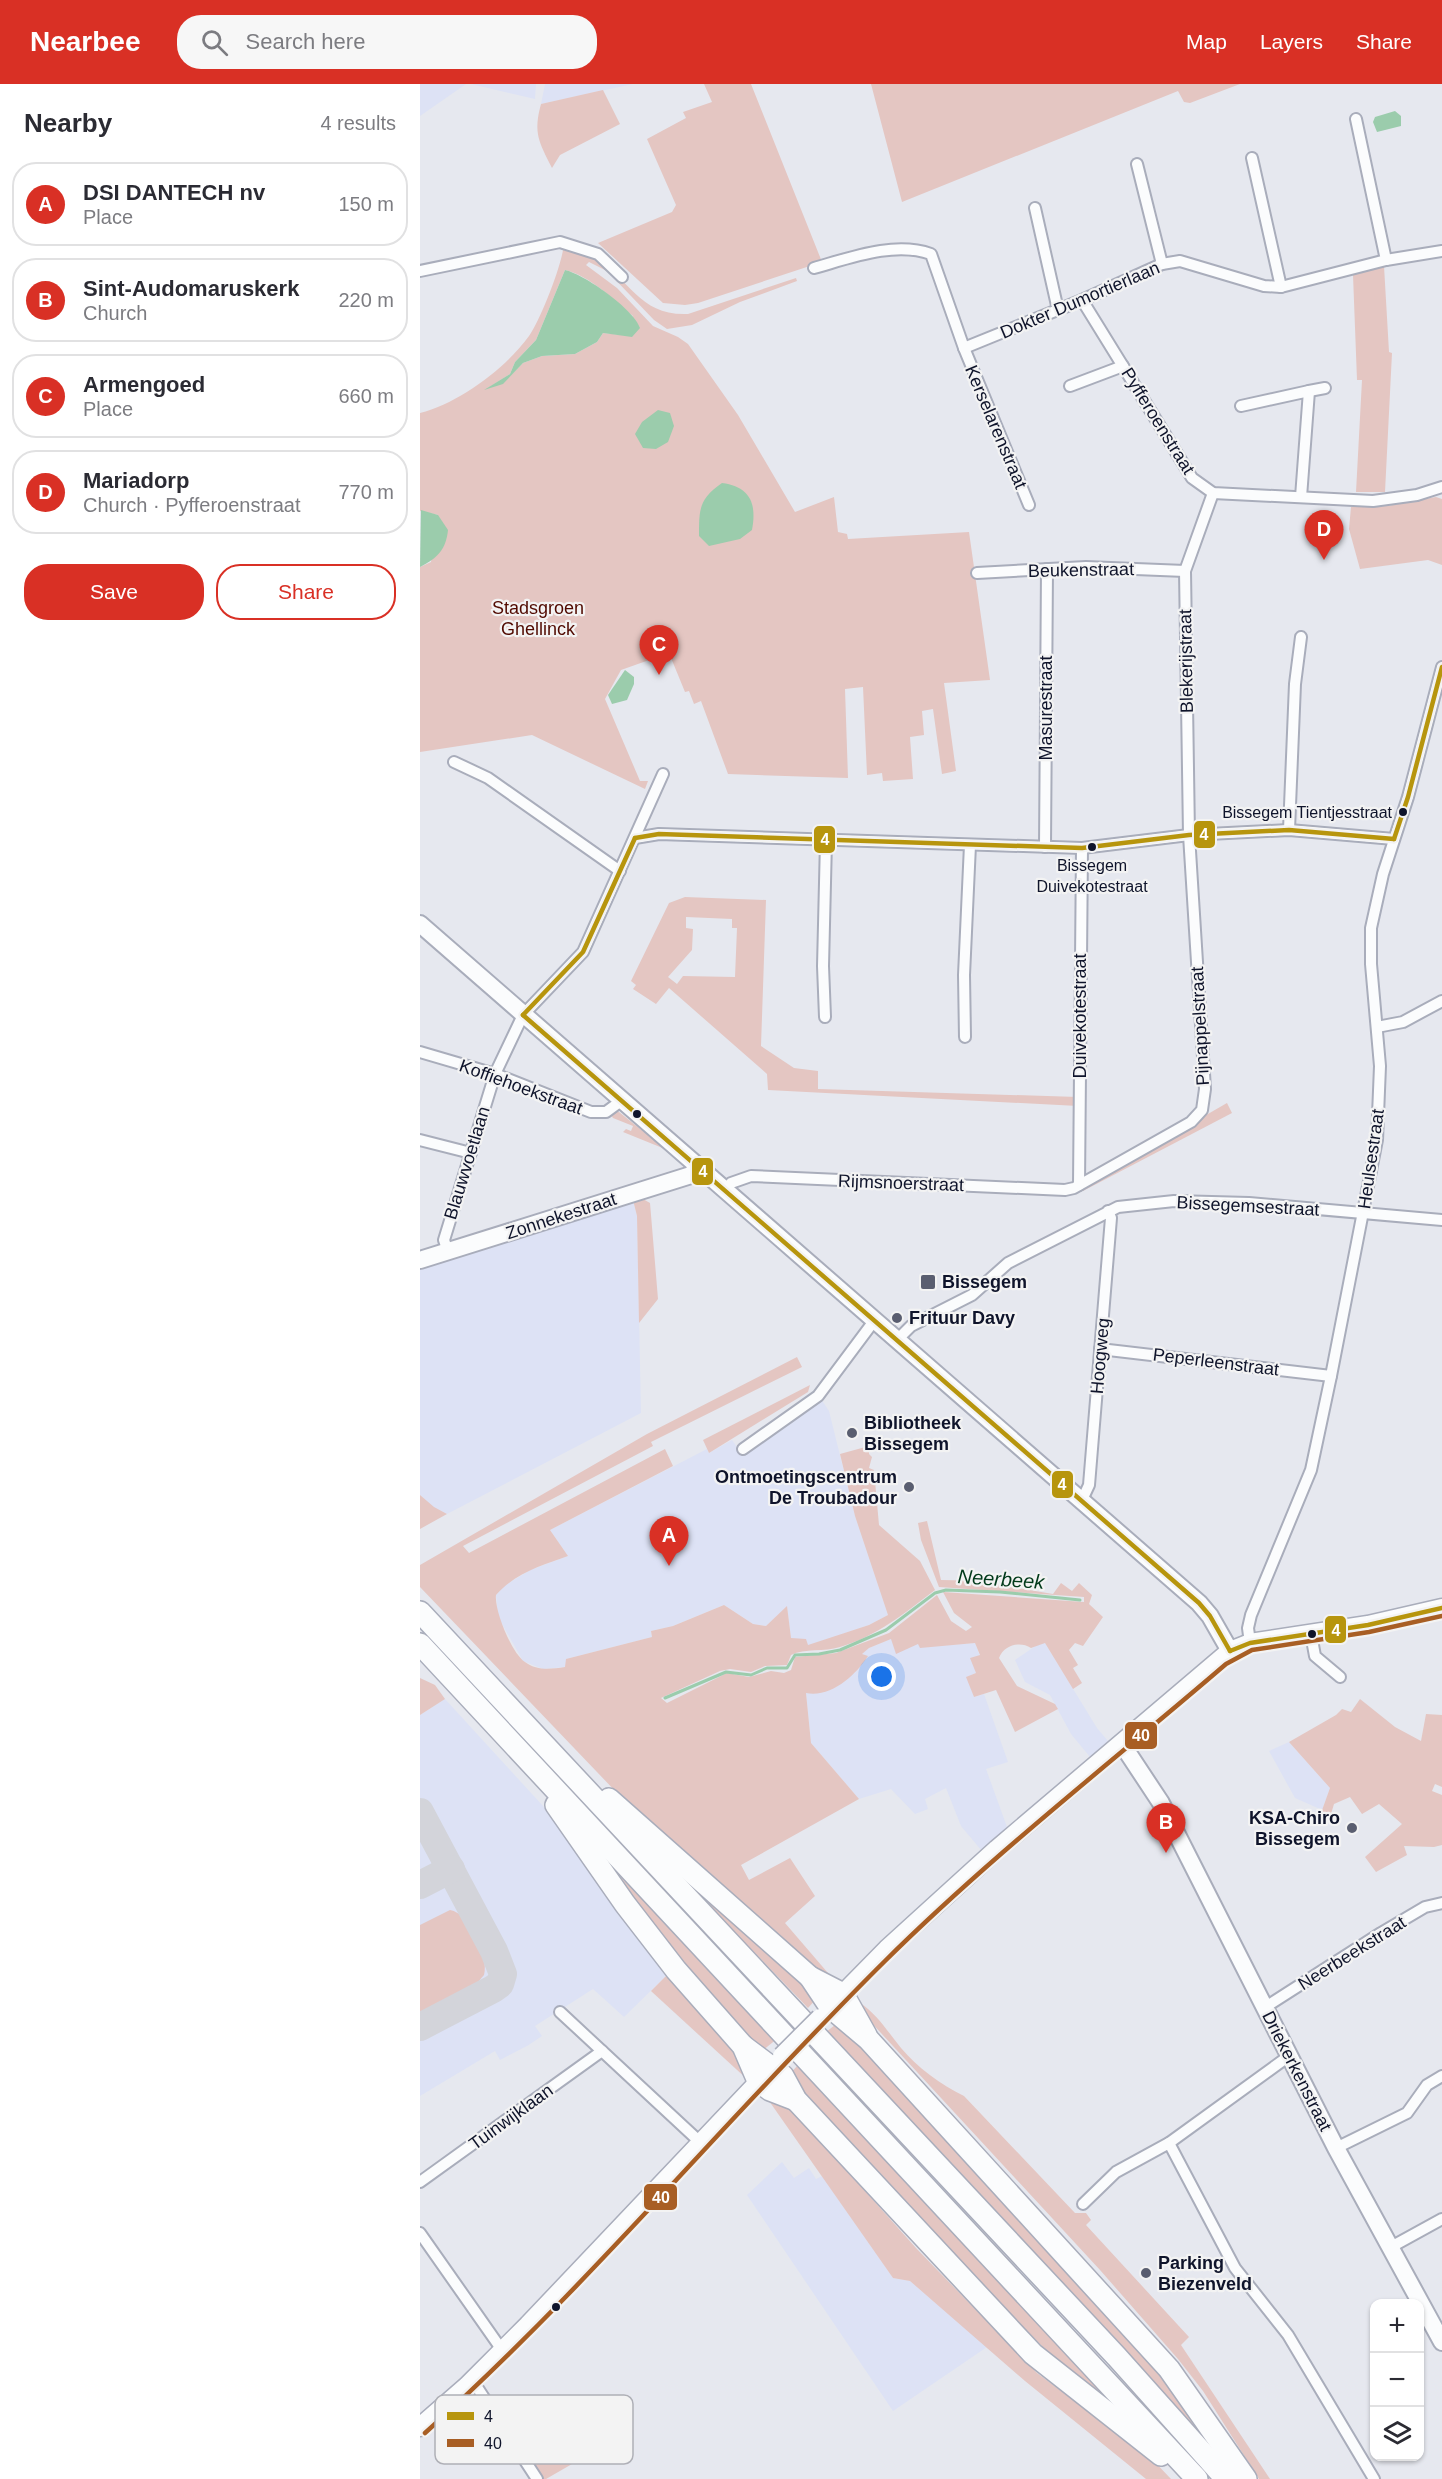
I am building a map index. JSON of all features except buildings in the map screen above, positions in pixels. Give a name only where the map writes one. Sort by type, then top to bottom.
[{"type":"highway","points":[[420,1612],[636,1846],[1117,2357],[1226,2479]]},
{"type":"highway","points":[[420,1644],[1195,2479]]},
{"type":"highway","points":[[538,1738],[810,1977],[831,2006],[868,2039],[1169,2369],[1246,2479]]},
{"type":"highway","points":[[516,1746],[625,1904],[676,1970],[743,2046],[771,2068],[770,2090],[796,2100],[1033,2354],[1195,2479]]},
{"type":"main road","points":[[457,2395],[831,2006],[997,1850],[1230,1652],[1250,1643],[1311,1634],[1442,1608]]},
{"type":"main road","points":[[420,2427],[435,2414]]},
{"type":"street","points":[[1356,119],[1386,260]]},
{"type":"street","points":[[1252,158],[1281,287]]},
{"type":"street","points":[[1137,164],[1162,264]]},
{"type":"street","points":[[1035,208],[1058,310]]},
{"type":"street","points":[[420,271],[560,242],[598,254],[622,277]]},
{"type":"street","name":"Kerselarenstraat","points":[[814,268],[869,253],[920,250],[931,254],[964,348],[1029,505]]},
{"type":"street","name":"Dokter Dumortierlaan","points":[[964,348],[1082,300],[1162,264],[1180,261],[1264,286],[1281,287],[1386,260],[1442,251]]},
{"type":"street","name":"Pyfferoenstraat","points":[[1082,300],[1192,478],[1213,493]]},
{"type":"street","points":[[1070,386],[1123,366]]},
{"type":"street","points":[[1241,406],[1325,388]]},
{"type":"street","points":[[1301,497],[1309,391]]},
{"type":"street","points":[[1213,493],[1373,501],[1396,499],[1442,487]]},
{"type":"street","name":"Blekerijstraat","points":[[1189,835],[1185,571],[1213,493]]},
{"type":"street","name":"Beukenstraat","points":[[977,573],[1086,567],[1185,571]]},
{"type":"street","name":"Masurestraat","points":[[1045,847],[1047,569]]},
{"type":"street","points":[[1289,830],[1295,684],[1301,637]]},
{"type":"street","name":"Heulsestraat","points":[[1250,1643],[1248,1628],[1251,1615],[1311,1470],[1364,1213],[1377,1140],[1379,1112],[1371,928],[1442,667]]},
{"type":"street","points":[[453,762],[488,778],[620,871]]},
{"type":"street","name":"Blauwvoetlaan","points":[[447,1252],[444,1240],[495,1074],[523,1015],[583,952],[663,774]]},
{"type":"street","points":[[635,838],[659,834],[1082,848],[1189,835],[1289,830],[1394,839]]},
{"type":"street","name":"Pijnappelstraat","points":[[1080,1185],[1191,1122],[1202,1110],[1204,1089],[1189,835]]},
{"type":"street","points":[[825,1017],[823,966],[826,841]]},
{"type":"street","points":[[965,1037],[964,975],[970,845]]},
{"type":"street","name":"Duivekotestraat","points":[[1080,1185],[1082,848]]},
{"type":"street","points":[[420,924],[1204,1608],[1230,1652]]},
{"type":"street","points":[[1377,1027],[1403,1022],[1442,1001]]},
{"type":"street","name":"Koffiehoekstraat","points":[[420,1052],[495,1074],[591,1112],[606,1112],[621,1101]]},
{"type":"street","points":[[420,1140],[471,1153]]},
{"type":"street","name":"Zonnekestraat","points":[[420,1260],[691,1175],[698,1166]]},
{"type":"street","name":"Rijmsnoerstraat","points":[[725,1190],[731,1183],[751,1176],[1065,1190],[1080,1185]]},
{"type":"street","name":"Bissegemsestraat","points":[[897,1340],[911,1326],[977,1292],[997,1270],[1118,1207],[1190,1201],[1442,1220]]},
{"type":"street","name":"Hoogweg","points":[[1082,1500],[1089,1485],[1111,1218],[1108,1211]]},
{"type":"street","points":[[743,1449],[818,1396],[874,1321]]},
{"type":"street","name":"Peperleenstraat","points":[[1101,1349],[1331,1376]]},
{"type":"street","points":[[1311,1634],[1315,1656],[1340,1677]]},
{"type":"street","name":"Driekerkenstraat","points":[[1122,1744],[1158,1797],[1336,2148],[1442,2342]]},
{"type":"street","name":"Neerbeekstraat","points":[[1264,2008],[1381,1933],[1425,1908],[1442,1903]]},
{"type":"street","points":[[560,2012],[700,2142]]},
{"type":"street","name":"Tuinwijklaan","points":[[420,2182],[602,2051]]},
{"type":"street","points":[[1083,2204],[1116,2172],[1169,2144],[1289,2056]]},
{"type":"street","points":[[1336,2148],[1407,2113],[1427,2085],[1442,2076]]},
{"type":"street","points":[[1169,2144],[1235,2268],[1288,2335],[1374,2479]]},
{"type":"street","points":[[1391,2247],[1442,2219]]},
{"type":"street","points":[[420,2233],[502,2350]]},
{"type":"street","points":[[471,2383],[479,2395]]},
{"type":"street","points":[[527,2464],[537,2479]]},
{"type":"shaded area","points":[[420,84],[466,84],[420,116]]},
{"type":"shaded area","points":[[471,84],[536,84],[535,99]]},
{"type":"shaded area","points":[[545,84],[633,84],[541,104]]},
{"type":"shaded area","points":[[1395,111],[1401,116],[1401,126],[1377,132],[1373,122],[1375,117]]},
{"type":"shaded area","points":[[565,270],[584,278],[608,294],[629,312],[640,328],[632,337],[603,333],[597,342],[575,354],[542,356],[523,363],[503,384],[484,390],[510,374],[515,362],[536,340]]},
{"type":"shaded area","points":[[658,410],[670,413],[674,426],[668,442],[656,449],[643,448],[635,434],[642,422]]},
{"type":"shaded area","points":[[722,483],[739,488],[749,498],[753,512],[752,530],[740,539],[709,546],[699,536],[700,512],[709,494]]},
{"type":"shaded area","points":[[421,510],[438,515],[448,530],[440,552],[420,567]]},
{"type":"shaded area","points":[[625,670],[634,677],[634,684],[627,700],[612,704],[608,695]]},
{"type":"shaded area","points":[[633,1200],[637,1216],[641,1413],[447,1514],[434,1508],[420,1495],[420,1265]]},
{"type":"shaded area","points":[[821,1399],[829,1411],[855,1516],[888,1615],[869,1625],[808,1646],[791,1638],[787,1607],[766,1626],[753,1624],[724,1605],[673,1626],[651,1631],[652,1637],[566,1659],[566,1667],[543,1669],[523,1661],[498,1617],[496,1595],[504,1586],[530,1570],[568,1556],[550,1530],[707,1449],[709,1453],[732,1440],[743,1456]]},
{"type":"shaded area","points":[[891,1639],[919,1644],[920,1647],[975,1643],[980,1656],[971,1658],[976,1673],[967,1677],[974,1697],[984,1694],[1008,1762],[986,1769],[1007,1827],[982,1851],[961,1826],[946,1788],[925,1799],[928,1809],[915,1814],[891,1789],[859,1799],[811,1743],[806,1693],[826,1691],[843,1682],[867,1656],[862,1654],[869,1648]]},
{"type":"shaded area","points":[[1040,1643],[1045,1643],[1097,1728],[1108,1741],[1090,1757],[1071,1734],[1050,1695],[1025,1682],[1015,1660]]},
{"type":"shaded area","points":[[445,1699],[543,1806],[668,1974],[624,2017],[593,1989],[535,2026],[542,2036],[527,2046],[500,2060],[495,2051],[420,2096],[420,1715]]},
{"type":"shaded area","points":[[1289,1742],[1330,1788],[1321,1813],[1320,1809],[1295,1798],[1269,1751]]},
{"type":"shaded area","points":[[782,2162],[794,2178],[809,2168],[816,2179],[822,2176],[893,2278],[910,2281],[987,2347],[893,2411],[747,2195]]},
{"type":"green space","points":[[704,84],[751,84],[822,262],[698,303],[685,305],[663,303],[598,243],[672,212],[676,205],[647,139],[686,118],[683,112],[712,102]]},
{"type":"green space","points":[[871,84],[1240,84],[1190,103],[1184,102],[1178,91],[902,202]]},
{"type":"green space","points":[[603,90],[620,124],[560,155],[552,168],[539,137],[538,123],[541,104]]},
{"type":"green space","name":"Stadsgroen Ghellinck","points":[[563,250],[591,257],[608,267],[647,303],[671,313],[688,314],[796,278],[797,281],[740,302],[692,325],[667,329],[654,320],[607,271],[589,262],[586,265],[617,288],[653,326],[688,344],[738,415],[795,512],[834,497],[838,532],[847,534],[848,539],[969,532],[990,680],[944,683],[956,771],[942,774],[933,709],[922,711],[924,735],[910,737],[913,779],[883,781],[882,773],[867,775],[863,687],[845,689],[848,778],[728,774],[701,701],[694,704],[689,691],[685,692],[669,653],[621,670],[605,699],[640,781],[648,781],[645,789],[532,735],[420,752],[420,567],[431,562],[438,515],[420,511],[420,413],[465,393],[494,372],[519,348],[539,319]],"holes":[[[565,270],[601,289],[633,316],[632,336],[603,333],[597,342],[575,354],[542,356],[523,363],[503,383],[488,388],[510,374],[515,362],[536,340]]]},
{"type":"green space","points":[[1384,266],[1389,352],[1392,353],[1385,492],[1356,492],[1362,380],[1357,380],[1353,275]]},
{"type":"green space","points":[[1436,497],[1442,499],[1442,565],[1428,560],[1360,569],[1349,529],[1351,507],[1387,506]]},
{"type":"green space","points":[[685,897],[766,900],[761,1046],[794,1068],[818,1071],[818,1089],[1078,1097],[1078,1106],[768,1090],[767,1074],[669,988],[656,1004],[633,989],[636,985],[631,981],[669,903]],"holes":[[[686,917],[732,919],[732,928],[737,928],[735,977],[683,976],[677,984],[668,977],[692,950],[693,929],[686,928]]]},
{"type":"green space","points":[[1227,1103],[1232,1113],[1083,1191],[1081,1187]]},
{"type":"green space","points":[[619,1112],[665,1149],[623,1132],[626,1129],[631,1131],[633,1126],[613,1118],[611,1115]]},
{"type":"green space","points":[[643,1199],[650,1203],[658,1299],[639,1323],[637,1216],[633,1200]]},
{"type":"green space","points":[[797,1357],[802,1367],[651,1442],[653,1446],[463,1546],[469,1553],[665,1449],[673,1466],[550,1530],[568,1556],[521,1575],[496,1595],[501,1621],[520,1657],[534,1667],[549,1669],[565,1667],[566,1659],[652,1637],[651,1631],[673,1626],[724,1605],[753,1624],[766,1626],[787,1606],[791,1638],[806,1639],[808,1645],[869,1625],[888,1615],[855,1516],[840,1454],[869,1446],[869,1454],[872,1457],[869,1468],[874,1470],[879,1525],[920,1561],[935,1590],[890,1623],[866,1637],[834,1648],[796,1653],[791,1655],[787,1665],[765,1666],[751,1672],[730,1669],[720,1671],[661,1698],[667,1703],[727,1673],[749,1677],[771,1671],[784,1673],[791,1670],[795,1657],[836,1653],[889,1633],[937,1595],[951,1621],[966,1631],[972,1627],[954,1613],[943,1592],[1084,1602],[1084,1597],[939,1587],[921,1540],[918,1523],[927,1521],[941,1580],[992,1581],[999,1585],[1053,1594],[1061,1583],[1072,1591],[1079,1583],[1092,1595],[1089,1604],[1103,1617],[1083,1646],[1075,1643],[1069,1650],[1078,1665],[1073,1668],[1082,1683],[1073,1689],[1045,1643],[1031,1648],[1022,1645],[1008,1647],[1001,1654],[999,1658],[1017,1686],[1055,1704],[1058,1709],[1015,1732],[996,1690],[974,1697],[966,1677],[976,1673],[970,1658],[980,1655],[975,1643],[920,1648],[918,1644],[896,1654],[891,1639],[869,1648],[862,1654],[868,1656],[842,1684],[825,1692],[806,1693],[811,1743],[859,1799],[741,1865],[749,1880],[790,1858],[815,1896],[785,1923],[834,1980],[829,1981],[619,1795],[420,1587],[420,1565],[647,1434]]},
{"type":"green space","points":[[810,1385],[808,1392],[709,1453],[703,1440]]},
{"type":"green space","points":[[420,1495],[447,1514],[420,1529]]},
{"type":"green space","points":[[420,1678],[435,1685],[445,1699],[420,1715]]},
{"type":"green space","points":[[1360,1699],[1395,1727],[1421,1741],[1426,1714],[1442,1715],[1442,1787],[1435,1784],[1432,1791],[1442,1795],[1442,1845],[1404,1846],[1407,1855],[1376,1872],[1365,1857],[1402,1824],[1379,1804],[1362,1814],[1350,1797],[1334,1804],[1331,1814],[1321,1813],[1330,1788],[1289,1742],[1336,1715],[1342,1709],[1351,1712]]},
{"type":"green space","points":[[644,1838],[782,1958],[817,1998],[808,2008]]},
{"type":"green space","points":[[600,1856],[778,2038],[762,2051],[662,1941]]},
{"type":"green space","points":[[450,1910],[464,1919],[476,1936],[484,1957],[484,1975],[471,1990],[420,2018],[420,1925]]},
{"type":"green space","points":[[668,1974],[747,2066],[748,2080],[651,1991]]},
{"type":"green space","points":[[860,2003],[877,2018],[914,2062],[938,2081],[964,2096],[1075,2213],[1086,2213],[1091,2220],[1086,2225],[1189,2337],[1181,2345],[1270,2479],[1259,2479],[1203,2391],[1178,2359],[1100,2270],[856,2006]]},
{"type":"green space","points":[[835,2025],[845,2029],[1171,2386],[1199,2432],[826,2032]]},
{"type":"green space","points":[[797,2066],[1118,2409],[1060,2364],[929,2234],[789,2075]]},
{"type":"green space","points":[[767,2098],[788,2105],[916,2248],[1037,2373],[1151,2458],[1171,2479],[1146,2479],[1025,2381],[910,2281],[893,2278]]},
{"type":"green space","points":[[534,2464],[572,2464],[546,2479],[543,2479]]},
{"type":"waterway","name":"Neerbeek","points":[[665,1698],[726,1672],[751,1675],[767,1668],[787,1668],[795,1655],[840,1650],[886,1630],[935,1593],[946,1590],[1000,1592],[1080,1600]]},
{"type":"taxiway","points":[[420,1812],[494,1951],[503,1974],[500,1984],[493,1989],[420,2027]]},
{"type":"taxiway","points":[[420,1885],[451,1869]]},
{"type":"transit line","name":"4","points":[[1394,839],[1408,797],[1442,667]]},
{"type":"transit line","name":"4","points":[[635,838],[659,834],[1082,848],[1189,835],[1289,830],[1394,839]]},
{"type":"transit line","name":"4","points":[[523,1015],[583,952],[635,838]]},
{"type":"transit line","name":"4","points":[[523,1015],[1199,1603],[1210,1616],[1230,1651]]},
{"type":"transit line","name":"4","points":[[1230,1651],[1250,1643],[1368,1625],[1442,1608]]},
{"type":"transit line","name":"40","points":[[466,2395],[601,2260],[770,2079],[885,1961],[1010,1846],[1226,1664],[1252,1650],[1369,1632],[1442,1616]]},
{"type":"transit line","name":"40","points":[[425,2433],[435,2424]]},
{"type":"place","name":"Mariadorp","points":[[1324,560]]},
{"type":"place","name":"Armengoed","points":[[659,675]]},
{"type":"place","name":"Bissegem Tientjesstraat","points":[[1403,812]]},
{"type":"place","name":"Bissegem Duivekotestraat","points":[[1092,847]]},
{"type":"place","name":"Bissegem","points":[[928,1282]]},
{"type":"place","name":"Frituur Davy","points":[[897,1318]]},
{"type":"place","name":"Bibliotheek Bissegem","points":[[852,1433]]},
{"type":"place","name":"Ontmoetingscentrum De Troubadour","points":[[909,1487]]},
{"type":"place","name":"DSI DANTECH nv","points":[[669,1566]]},
{"type":"place","name":"KSA-Chiro Bissegem","points":[[1352,1828]]},
{"type":"place","name":"Sint-Audomaruskerk","points":[[1166,1853]]},
{"type":"place","name":"Parking Biezenveld","points":[[1146,2273]]}]
